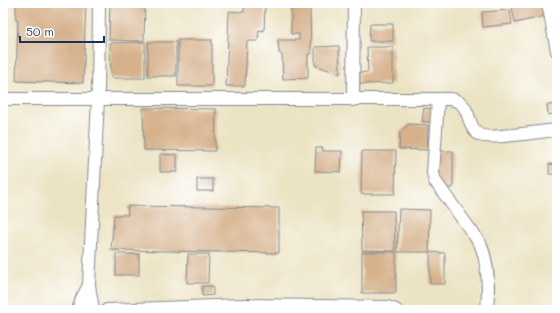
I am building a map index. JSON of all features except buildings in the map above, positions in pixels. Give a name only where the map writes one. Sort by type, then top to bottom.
[{"type":"street","points":[[93,310],[89,286],[98,99],[99,3]]},
{"type":"street","points":[[353,100],[354,3]]},
{"type":"street","points":[[548,3],[555,30],[557,51]]},
{"type":"street","points":[[3,99],[458,100],[464,105],[475,131],[486,137],[557,130]]},
{"type":"street","points":[[438,100],[434,173],[435,181],[480,243],[485,255],[487,268],[487,310]]},
{"type":"street","points":[[78,310],[82,298],[89,286]]},
{"type":"street","points":[[108,310],[241,305],[388,307],[396,310]]}]
